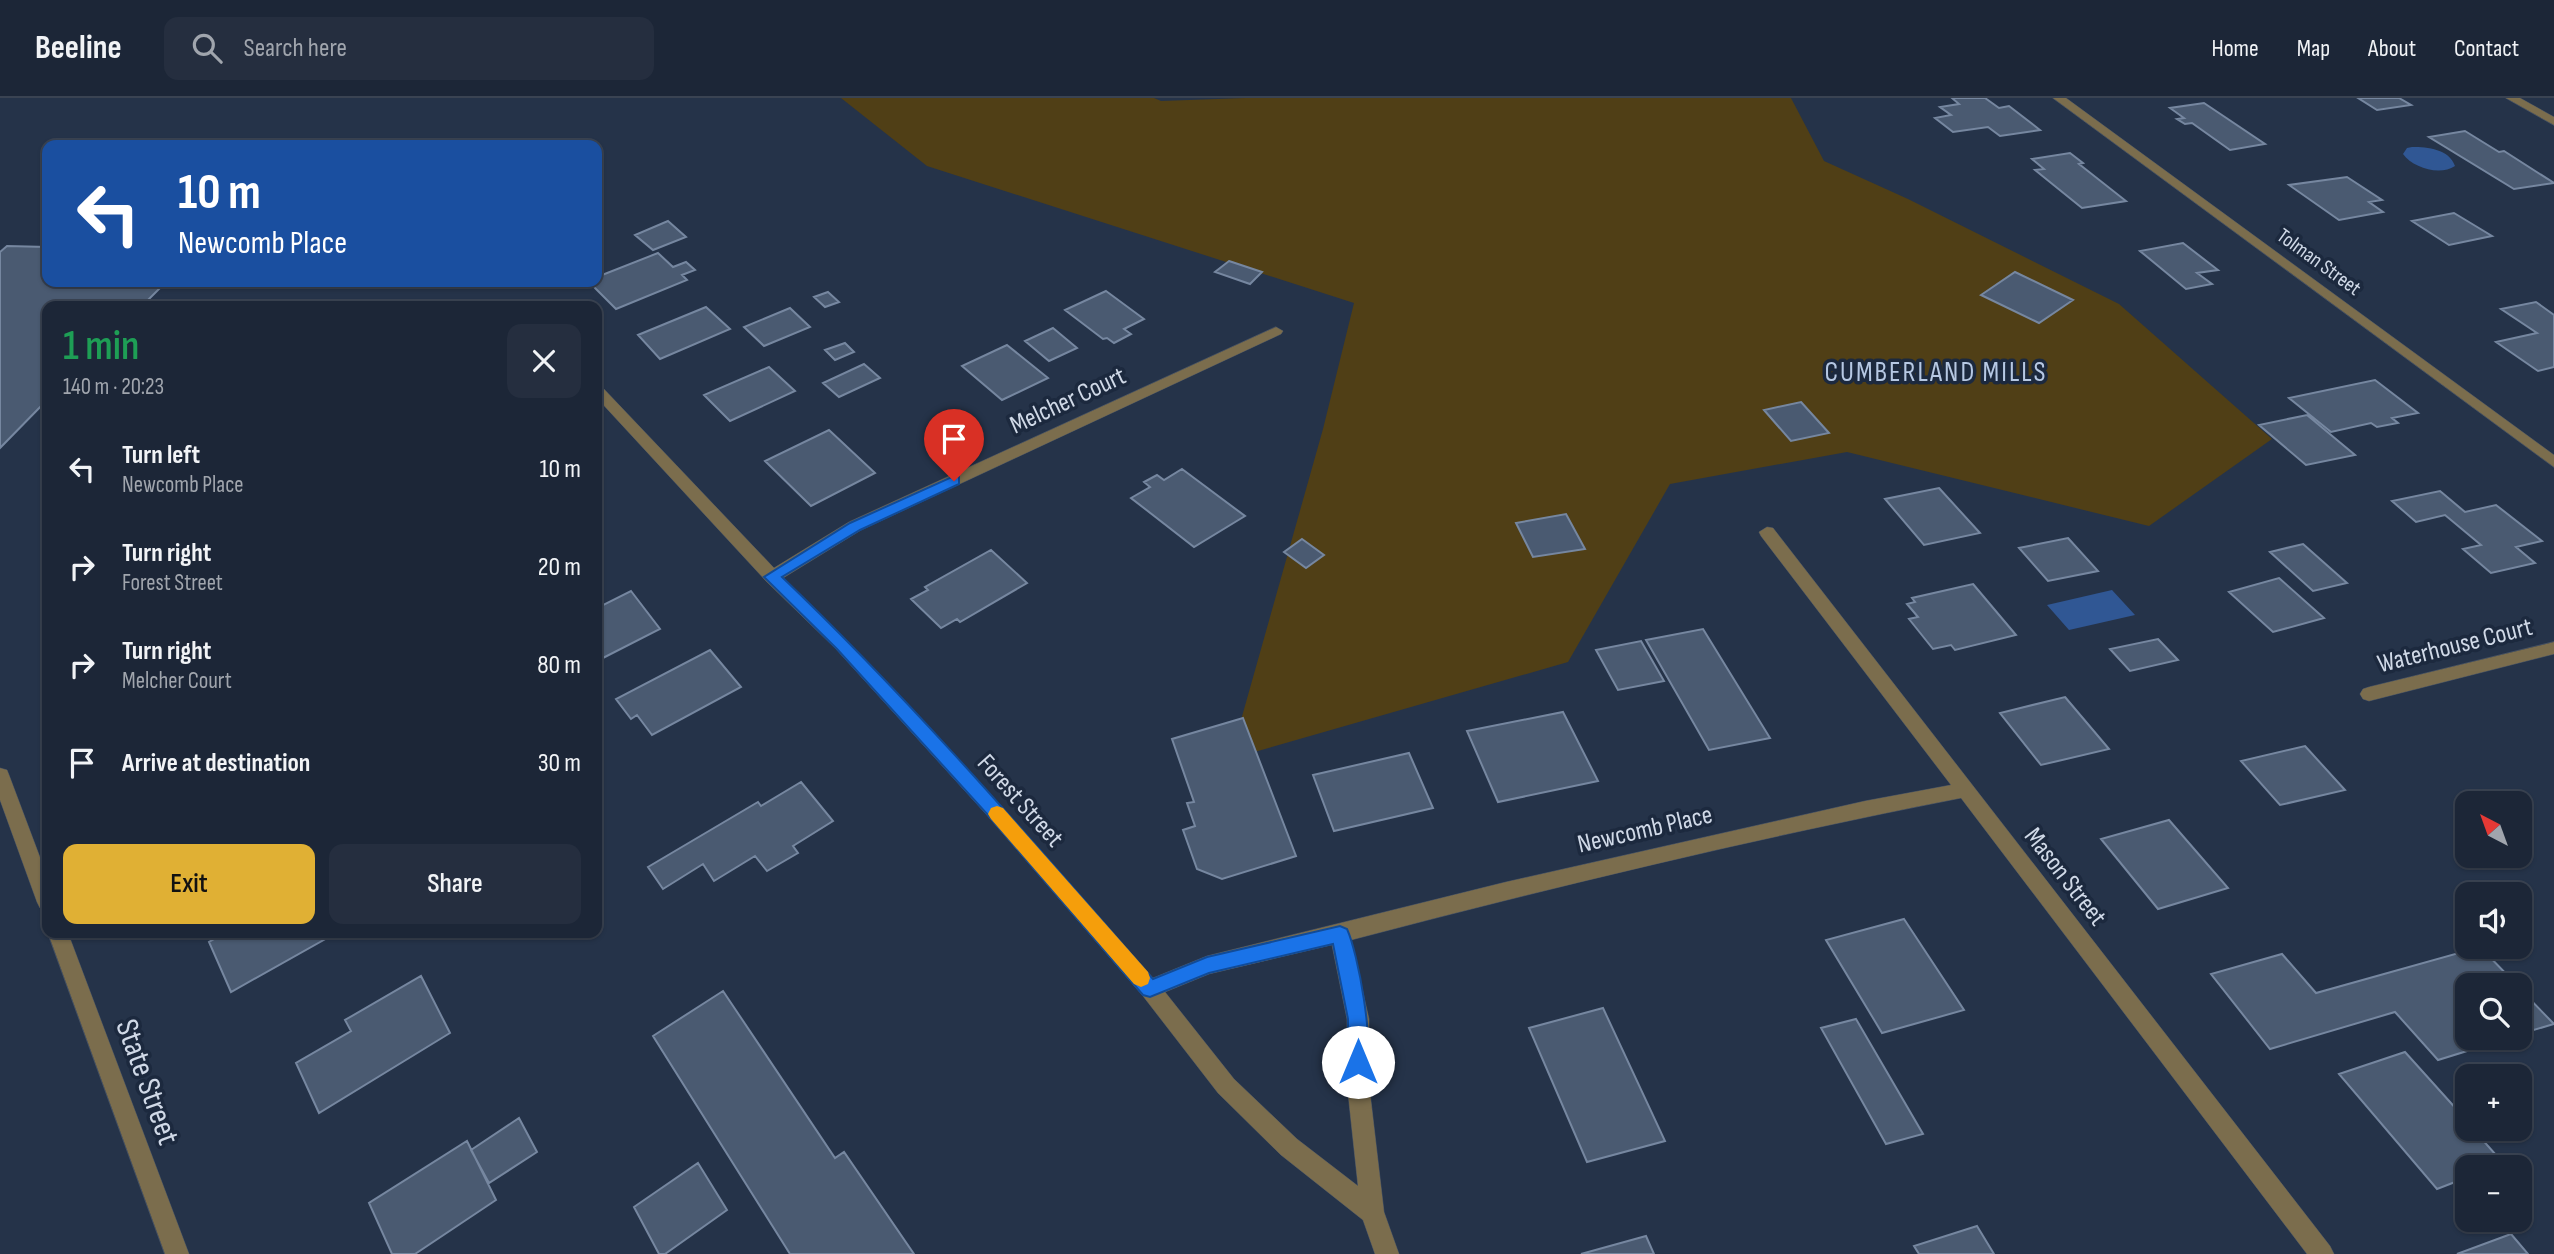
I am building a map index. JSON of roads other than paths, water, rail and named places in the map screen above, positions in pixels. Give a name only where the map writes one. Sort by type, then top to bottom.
[{"type":"street","name":"Tolman Street","points":[[2059,98],[2554,462]]},
{"type":"street","points":[[2512,98],[2554,122]]},
{"type":"street","name":"Melcher Court","points":[[772,577],[855,526],[1276,331]]},
{"type":"street","name":"Forest Street","points":[[602,395],[772,577],[871,675],[993,809],[1150,989],[1226,1086],[1289,1147],[1372,1212]]},
{"type":"street","name":"Mason Street","points":[[1767,532],[2322,1254]]},
{"type":"street","name":"Waterhouse Court","points":[[2369,694],[2554,648]]},
{"type":"street","points":[[0,775],[42,888]]},
{"type":"street","name":"Newcomb Place","points":[[1150,989],[1207,965],[1506,891],[1865,809],[1964,790]]},
{"type":"street","points":[[1340,934],[1358,1019],[1357,1084],[1372,1212],[1387,1254]]},
{"type":"street","name":"State Street","points":[[60,938],[177,1254]]},
{"type":"water","points":[[2407,148],[2443,153],[2455,166],[2442,170],[2420,167],[2403,154]]},
{"type":"water","points":[[2112,590],[2135,615],[2069,630],[2047,605]]},
{"type":"district","name":"CUMBERLAND MILLS","points":[[1936,372]]}]
